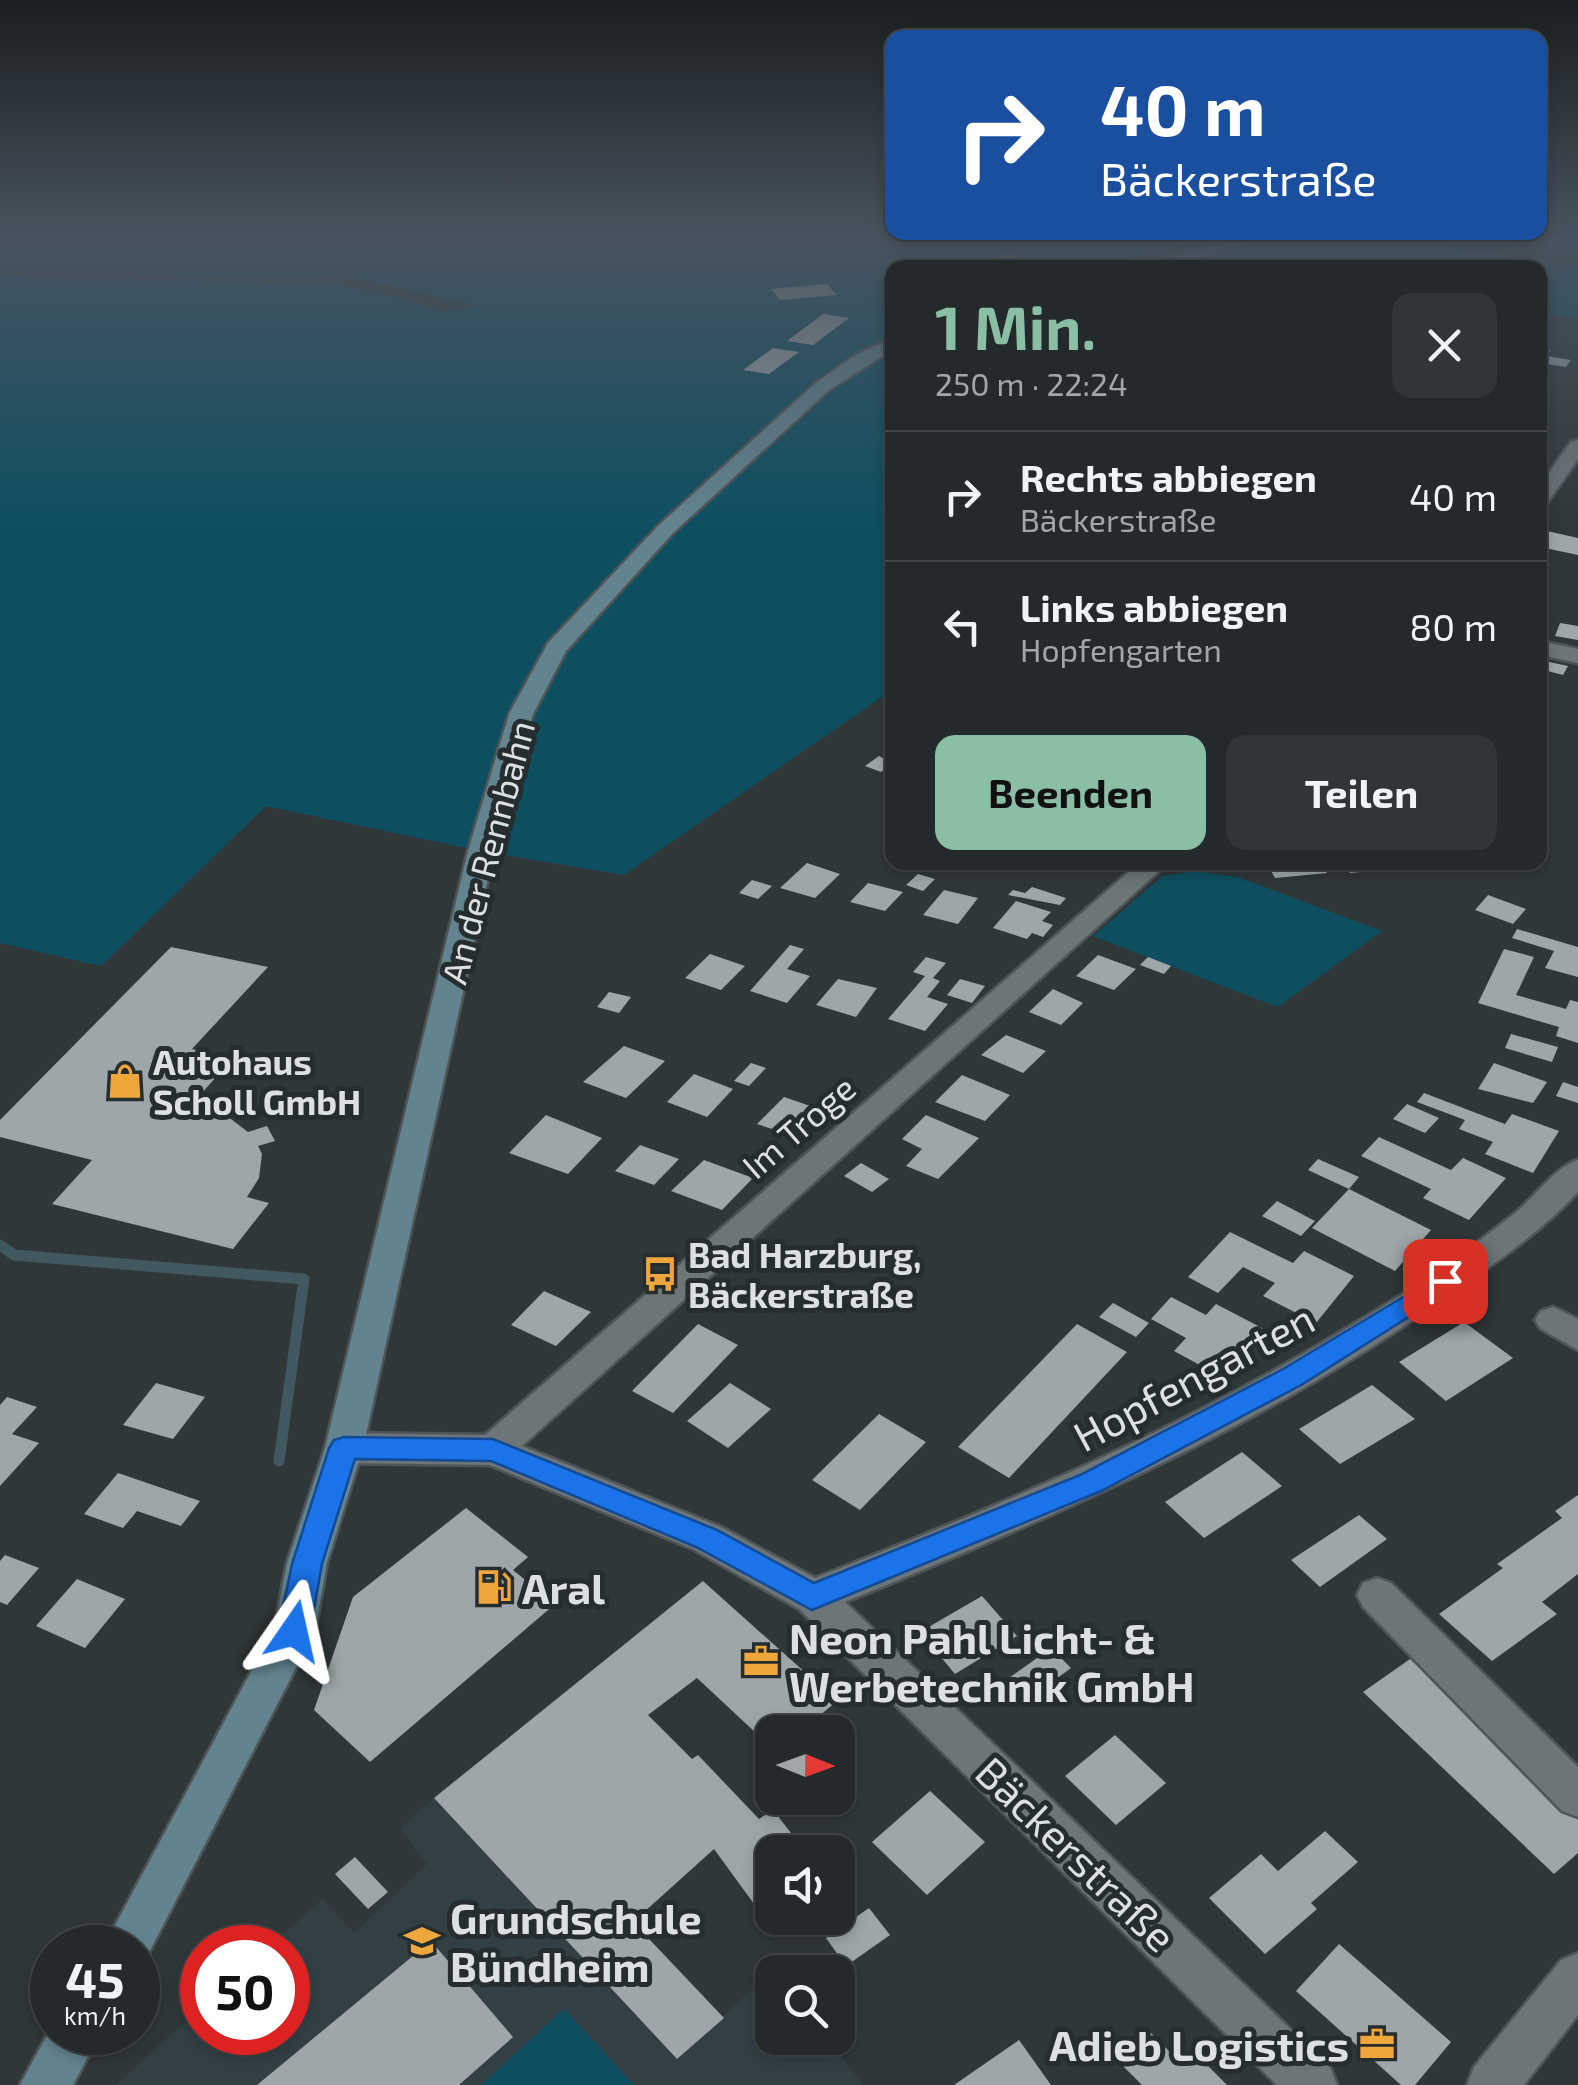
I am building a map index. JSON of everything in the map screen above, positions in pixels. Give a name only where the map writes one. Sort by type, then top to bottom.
[{"type":"main road","name":"An der Rennbahn","points":[[138,1925],[294,1631],[307,1564],[344,1448],[480,850],[521,714],[556,648],[666,529],[823,386],[885,347]]},
{"type":"main road","points":[[45,2085],[64,2055]]},
{"type":"street","points":[[1547,489],[1578,446]]},
{"type":"street","points":[[1547,649],[1578,656]]},
{"type":"street","name":"Im Troge","points":[[493,1450],[1147,870]]},
{"type":"street","name":"Hopfengarten","points":[[812,1597],[1091,1483],[1293,1376],[1414,1304],[1572,1189]]},
{"type":"street","name":"Bäckerstraße","points":[[344,1448],[493,1450],[707,1538],[812,1597],[1312,2085]]},
{"type":"street","points":[[1377,1595],[1578,1798]]},
{"type":"street","points":[[1492,2085],[1578,1977]]},
{"type":"shaded area","points":[[0,333],[885,333],[885,695],[624,875],[481,851],[266,806],[101,966],[0,943]]},
{"type":"shaded area","points":[[1195,871],[1238,877],[1382,931],[1278,1007],[1093,936],[1163,876]]},
{"type":"shaded area","name":"Grundschule Bündheim","points":[[434,1798],[677,2059],[755,1987],[755,2055],[841,2055],[863,2085],[634,2085],[564,2009],[481,2085],[116,2085],[149,2055],[160,2055],[160,2045],[180,2027],[180,2055],[310,2055],[310,1925],[294,1925],[323,1899],[354,1933],[427,1864],[400,1829]]},
{"type":"shaded area","points":[[564,2009],[634,2085],[481,2085]]},
{"type":"building","points":[[797,333],[829,333],[813,345],[787,341]]},
{"type":"building","points":[[773,348],[799,352],[769,374],[743,370]]},
{"type":"building","points":[[1547,356],[1571,360],[1566,367],[1547,364]]},
{"type":"building","points":[[1547,531],[1578,538],[1578,555],[1547,548]]},
{"type":"building","points":[[1560,623],[1578,626],[1578,640],[1555,636]]},
{"type":"building","points":[[1547,662],[1568,666],[1563,675],[1547,671]]},
{"type":"building","points":[[879,756],[885,759],[881,772],[865,766]]},
{"type":"building","points":[[807,863],[840,874],[815,898],[780,888]]},
{"type":"building","points":[[1270,870],[1327,873],[1275,878]]},
{"type":"building","points":[[918,874],[935,879],[923,891],[906,885]]},
{"type":"building","points":[[752,880],[772,886],[758,899],[739,893]]},
{"type":"building","points":[[868,883],[903,892],[885,911],[850,902]]},
{"type":"building","points":[[1032,887],[1066,898],[1060,905],[1008,895],[1013,890],[1025,893]]},
{"type":"building","points":[[944,890],[978,898],[958,924],[923,915]]},
{"type":"building","points":[[1488,895],[1526,909],[1513,924],[1475,910]]},
{"type":"building","points":[[1016,901],[1051,912],[1042,921],[1053,925],[1043,937],[1032,933],[1027,939],[993,928]]},
{"type":"building","points":[[1517,929],[1578,947],[1578,977],[1545,968],[1554,951],[1512,938]]},
{"type":"building","points":[[790,945],[804,949],[787,969],[810,976],[787,1003],[750,991]]},
{"type":"building","name":"Autohaus Scholl GmbH","points":[[171,947],[268,967],[192,1049],[233,1058],[192,1104],[219,1110],[248,1132],[267,1126],[275,1141],[258,1146],[262,1154],[259,1178],[247,1197],[269,1203],[233,1249],[52,1204],[92,1160],[0,1137],[0,1120]]},
{"type":"building","points":[[1504,949],[1534,957],[1516,995],[1566,1009],[1570,1000],[1578,1002],[1578,1043],[1556,1036],[1559,1027],[1478,1003]]},
{"type":"building","points":[[710,954],[745,966],[721,990],[685,978]]},
{"type":"building","points":[[1098,955],[1136,969],[1114,990],[1076,976]]},
{"type":"building","points":[[926,957],[946,963],[933,978],[940,981],[927,997],[948,1004],[925,1031],[888,1019],[925,976],[913,972]]},
{"type":"building","points":[[1148,957],[1171,966],[1164,974],[1140,965]]},
{"type":"building","points":[[838,979],[877,988],[856,1017],[816,1005]]},
{"type":"building","points":[[960,979],[985,986],[972,1003],[947,995]]},
{"type":"building","points":[[1053,989],[1083,1003],[1061,1025],[1029,1012]]},
{"type":"building","points":[[609,992],[631,997],[619,1013],[597,1007]]},
{"type":"building","points":[[1511,1034],[1558,1047],[1552,1062],[1505,1048]]},
{"type":"building","points":[[1006,1035],[1046,1051],[1023,1073],[981,1055]]},
{"type":"building","points":[[624,1046],[665,1061],[626,1098],[583,1082]]},
{"type":"building","points":[[751,1063],[766,1068],[749,1086],[734,1081]]},
{"type":"building","points":[[1494,1063],[1547,1082],[1533,1103],[1478,1089]]},
{"type":"building","points":[[694,1074],[733,1089],[707,1117],[667,1102]]},
{"type":"building","points":[[962,1075],[1010,1095],[985,1121],[935,1102]]},
{"type":"building","points":[[1563,1082],[1578,1087],[1578,1103],[1556,1096]]},
{"type":"building","points":[[1424,1093],[1505,1124],[1512,1114],[1559,1131],[1533,1173],[1485,1154],[1493,1142],[1459,1129],[1465,1120],[1417,1102]]},
{"type":"building","points":[[784,1097],[822,1110],[800,1138],[757,1124]]},
{"type":"building","points":[[1407,1104],[1439,1118],[1425,1133],[1393,1119]]},
{"type":"building","points":[[546,1115],[602,1138],[568,1174],[509,1153]]},
{"type":"building","points":[[926,1115],[979,1138],[938,1179],[906,1166],[922,1149],[902,1139]]},
{"type":"building","points":[[1379,1137],[1451,1170],[1463,1158],[1506,1178],[1469,1220],[1423,1198],[1431,1189],[1361,1156]]},
{"type":"building","points":[[640,1145],[679,1159],[654,1185],[615,1171]]},
{"type":"building","points":[[1318,1159],[1359,1177],[1349,1189],[1308,1170]]},
{"type":"building","points":[[704,1160],[753,1178],[722,1210],[671,1191]]},
{"type":"building","points":[[861,1163],[889,1179],[872,1192],[844,1176]]},
{"type":"building","points":[[1349,1189],[1431,1230],[1395,1271],[1312,1228]]},
{"type":"building","points":[[1277,1201],[1315,1221],[1301,1236],[1262,1216]]},
{"type":"building","points":[[1230,1232],[1293,1263],[1304,1251],[1354,1276],[1316,1323],[1263,1296],[1275,1283],[1243,1267],[1218,1293],[1188,1277]]},
{"type":"building","points":[[544,1291],[591,1312],[556,1346],[511,1325]]},
{"type":"building","points":[[1171,1297],[1206,1315],[1216,1304],[1262,1328],[1220,1376],[1174,1351],[1186,1338],[1151,1319]]},
{"type":"building","points":[[1113,1303],[1149,1323],[1136,1337],[1099,1317]]},
{"type":"building","points":[[1464,1322],[1513,1358],[1446,1401],[1399,1362]]},
{"type":"building","points":[[698,1324],[738,1345],[673,1413],[632,1391]]},
{"type":"building","points":[[1077,1324],[1127,1352],[1009,1478],[958,1447]]},
{"type":"building","points":[[156,1383],[205,1397],[173,1439],[123,1425]]},
{"type":"building","points":[[730,1383],[771,1409],[728,1448],[687,1421]]},
{"type":"building","points":[[1372,1385],[1415,1419],[1340,1464],[1299,1429]]},
{"type":"building","points":[[7,1397],[37,1407],[12,1434],[39,1443],[0,1486],[0,1405]]},
{"type":"building","points":[[879,1414],[926,1442],[860,1510],[812,1480]]},
{"type":"building","points":[[1242,1452],[1282,1486],[1204,1538],[1165,1502]]},
{"type":"building","points":[[118,1473],[200,1501],[181,1526],[137,1511],[123,1528],[84,1514]]},
{"type":"building","points":[[1578,1495],[1578,1574],[1542,1602],[1557,1614],[1492,1661],[1439,1614],[1503,1568],[1497,1564],[1562,1518],[1555,1511]]},
{"type":"building","points":[[466,1508],[528,1557],[513,1570],[555,1604],[370,1762],[314,1710],[353,1597]]},
{"type":"building","points":[[1359,1515],[1387,1539],[1320,1587],[1291,1560]]},
{"type":"building","points":[[5,1555],[39,1568],[7,1605],[0,1602],[0,1561]]},
{"type":"building","points":[[77,1579],[125,1599],[85,1648],[36,1626]]},
{"type":"building","points":[[703,1581],[837,1701],[820,1715],[755,1715],[755,1732],[697,1678],[648,1715],[692,1759],[698,1755],[759,1819],[777,1815],[793,1835],[755,1835],[755,1905],[714,1849],[633,1922],[724,2018],[677,2059],[434,1798]]},
{"type":"building","points":[[982,1596],[1017,1636],[955,1674],[920,1632]]},
{"type":"building","points":[[1051,1648],[1071,1668],[1022,1704],[1002,1683]]},
{"type":"building","points":[[1410,1659],[1578,1816],[1578,1853],[1554,1874],[1363,1692]]},
{"type":"building","points":[[1115,1735],[1166,1783],[1116,1825],[1065,1776]]},
{"type":"building","points":[[930,1791],[985,1842],[927,1895],[872,1842]]},
{"type":"building","points":[[1325,1831],[1358,1862],[1311,1903],[1317,1909],[1265,1954],[1209,1898],[1261,1854],[1278,1871]]},
{"type":"building","points":[[355,1857],[388,1892],[368,1909],[335,1874]]},
{"type":"building","points":[[869,1908],[890,1935],[855,1960],[855,1955],[838,1955],[826,1938],[855,1935],[855,1918]]},
{"type":"building","points":[[431,1941],[513,2037],[459,2085],[257,2085],[293,2055],[310,2055],[310,2041]]},
{"type":"building","points":[[1339,1944],[1451,2042],[1415,2085],[1401,2085],[1296,1991]]},
{"type":"building","points":[[1146,2028],[1182,2064],[1194,2052],[1227,2085],[1142,2085],[1115,2058]]},
{"type":"building","points":[[1019,2040],[1051,2085],[954,2085]]},
{"type":"waterway","points":[[0,1245],[14,1255],[304,1279],[279,1461]]},
{"type":"place","name":"Autohaus Scholl GmbH","points":[[125,1081]]},
{"type":"place","name":"Bad Harzburg, Bäckerstraße","points":[[660,1274]]},
{"type":"place","name":"Aral","points":[[494,1587]]},
{"type":"place","name":"Neon Pahl Licht- & Werbetechnik GmbH","points":[[761,1661]]},
{"type":"place","name":"Grundschule Bündheim","points":[[422,1941]]},
{"type":"place","name":"Adieb Logistics","points":[[1377,2044]]},
{"type":"route","points":[[294,1631],[307,1564],[344,1448],[493,1450],[707,1538],[812,1597],[1091,1483],[1293,1376],[1414,1304],[1445,1281]]}]
